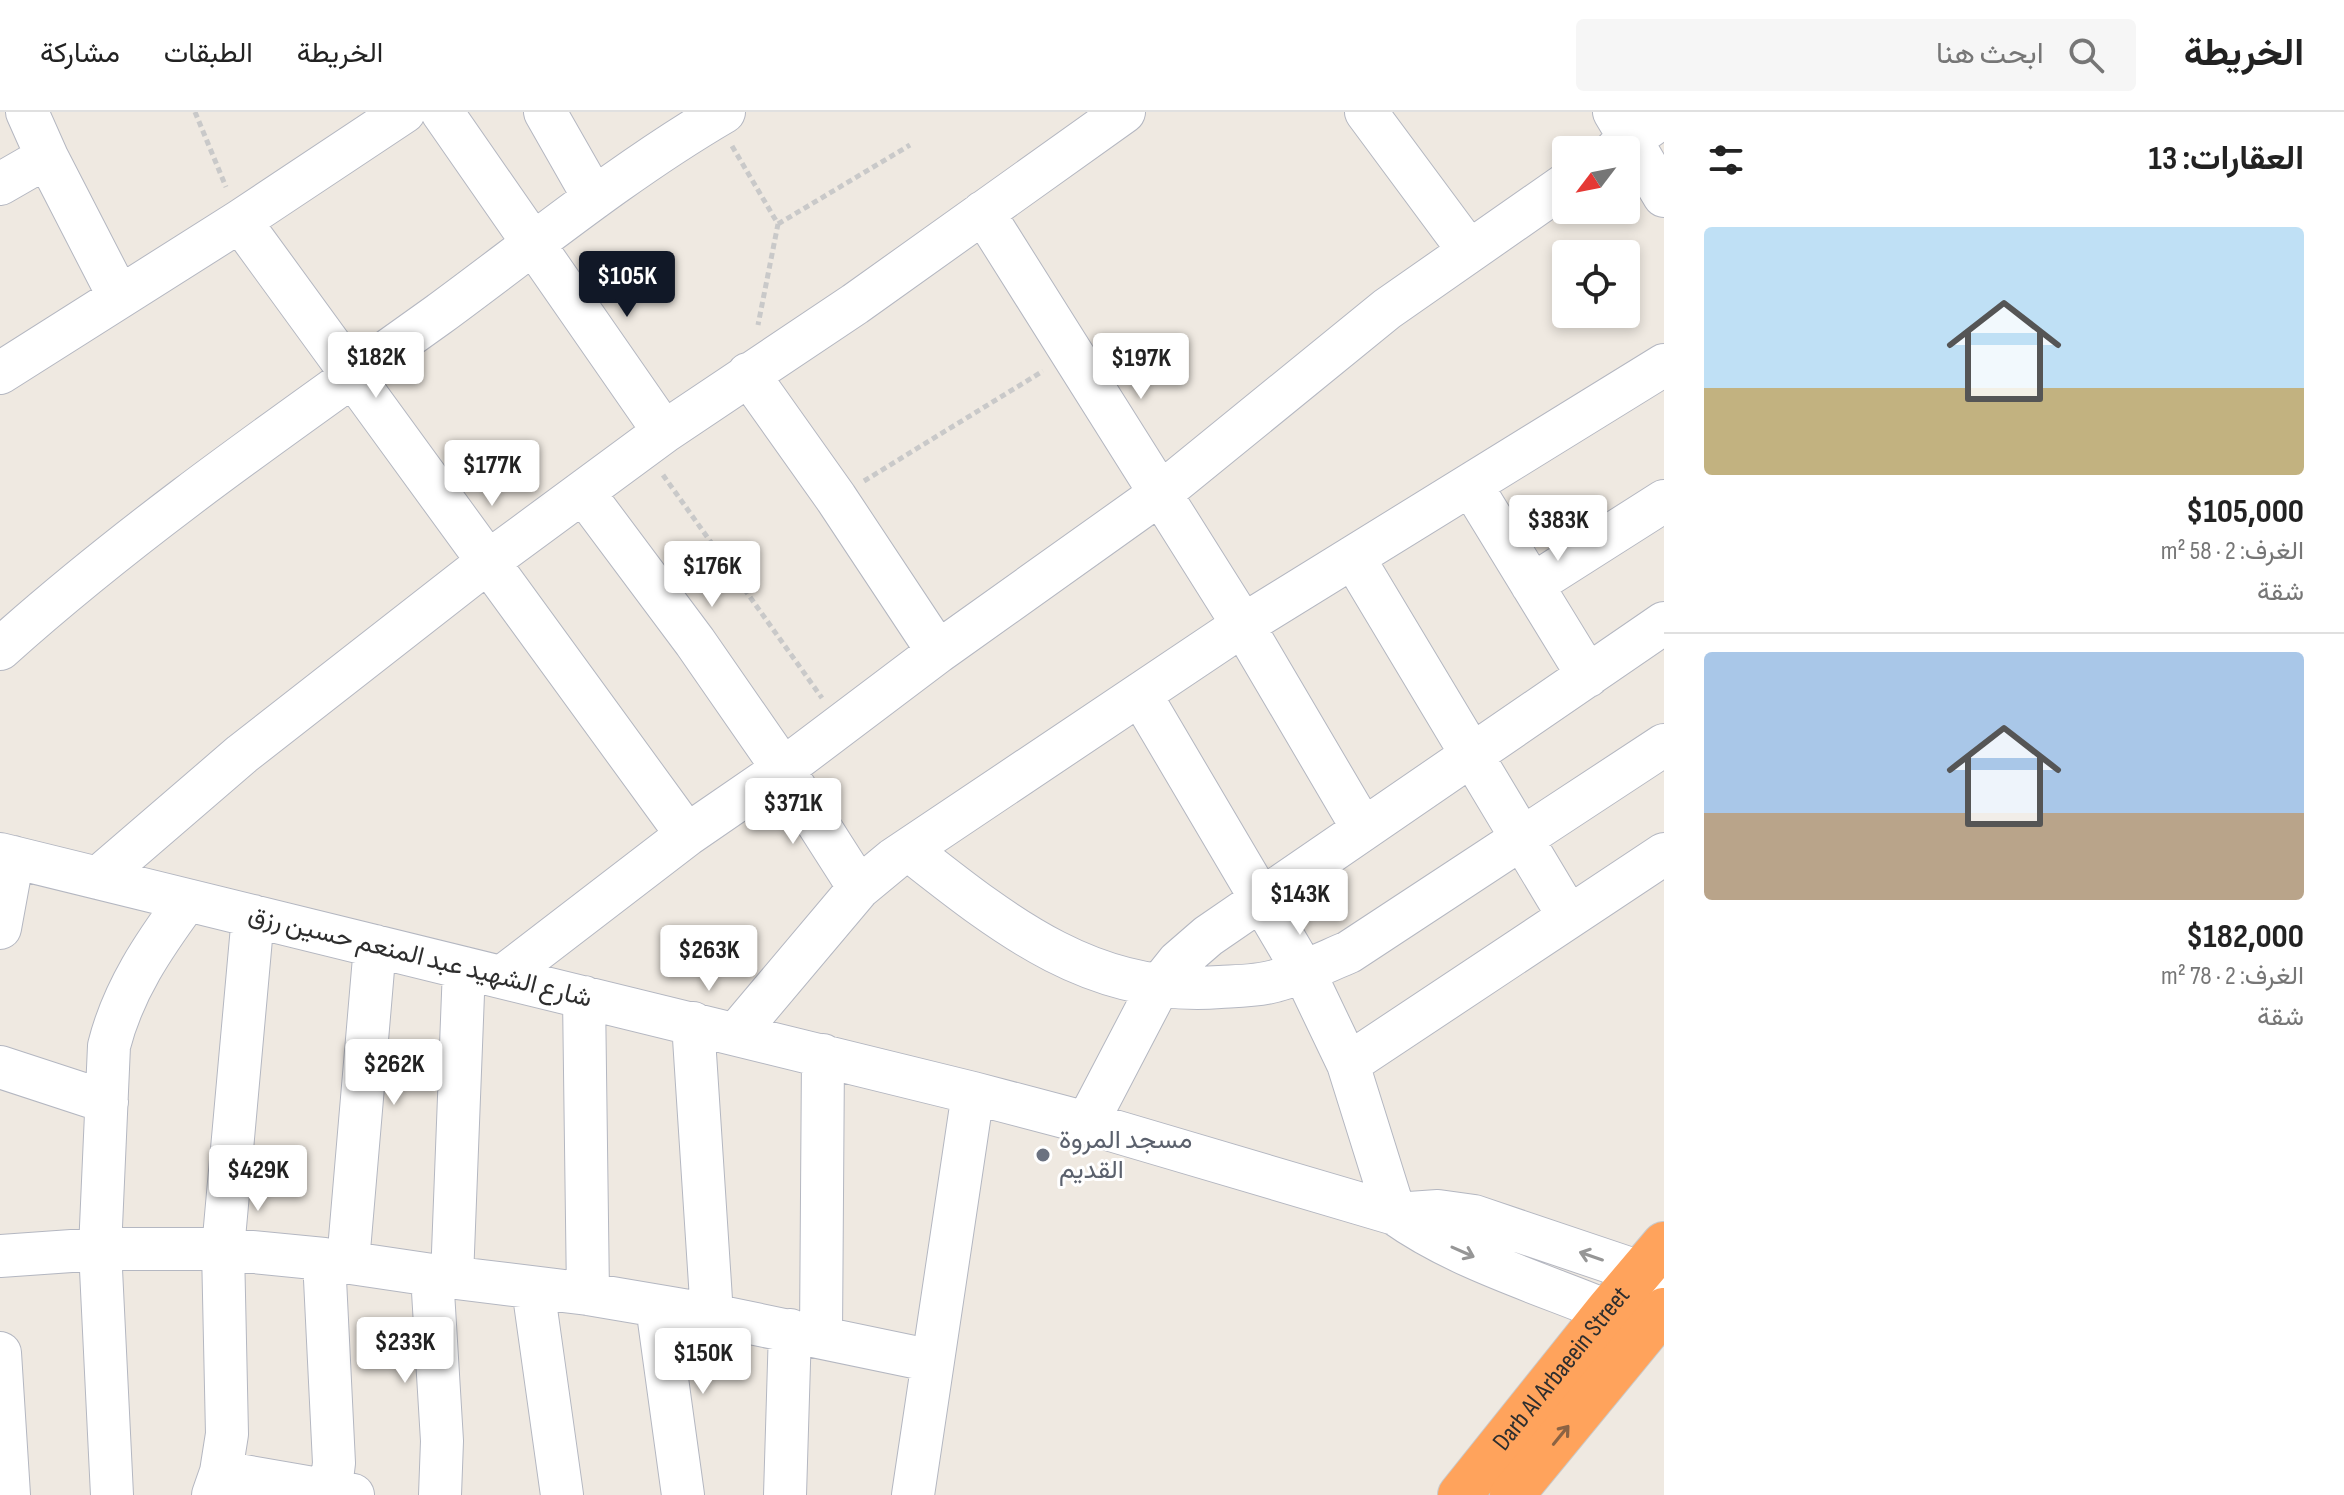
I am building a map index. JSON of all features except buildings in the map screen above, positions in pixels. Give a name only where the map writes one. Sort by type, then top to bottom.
[{"type":"highway","name":"Darb Al Arbaeein Street","points":[[1460,1495],[1608,1310],[1656,1266]]},
{"type":"highway","name":"Darb Al Arbaeein Street","points":[[1512,1495],[1656,1319]]},
{"type":"street","points":[[27,112],[119,297]]},
{"type":"street","points":[[0,373],[240,221],[404,112]]},
{"type":"street","points":[[442,112],[535,244],[654,440]]},
{"type":"street","points":[[545,112],[594,198]]},
{"type":"street","points":[[98,878],[242,754],[489,561],[654,440],[855,304],[1124,112]]},
{"type":"street","points":[[1366,112],[1469,251]]},
{"type":"street","points":[[0,649],[70,586],[352,376],[594,198],[720,115]]},
{"type":"street","points":[[1631,130],[1664,196]]},
{"type":"street","points":[[0,184],[47,157]]},
{"type":"street","points":[[440,1495],[442,1276],[483,972],[783,769],[938,652],[1161,493],[1387,309],[1552,194]]},
{"type":"street","points":[[983,212],[1243,625],[1363,829]]},
{"type":"street","points":[[240,221],[687,835]]},
{"type":"street","points":[[736,1034],[859,888],[909,850],[1243,625],[1664,365]]},
{"type":"street","points":[[748,374],[836,498],[938,652]]},
{"type":"street","points":[[1471,485],[1588,676]]},
{"type":"street","points":[[583,492],[695,642],[783,769],[859,888]]},
{"type":"street","points":[[1532,585],[1664,501]]},
{"type":"street","points":[[1353,557],[1569,917]]},
{"type":"street","points":[[1087,1123],[1158,987],[1178,962],[1208,936],[1664,623]]},
{"type":"street","points":[[1140,694],[1304,972],[1348,1064],[1395,1214]]},
{"type":"street","points":[[909,850],[989,913],[1026,937],[1102,973],[1158,987],[1204,989],[1272,982],[1349,952],[1664,745]]},
{"type":"street","points":[[1348,1064],[1664,854]]},
{"type":"street","points":[[0,928],[7,856]]},
{"type":"street","name":"شارع الشهيد عبد المنعم حسين رزق","points":[[7,856],[823,1055],[1087,1123],[1395,1214],[1430,1237],[1469,1255],[1608,1310],[1656,1319]]},
{"type":"street","points":[[112,1495],[100,1249],[109,1046],[115,1021],[134,979],[157,940],[187,900]]},
{"type":"street","points":[[253,916],[223,1249],[227,1434],[217,1484],[338,1494],[334,1463],[336,1260],[375,946]]},
{"type":"street","points":[[584,997],[588,1294]]},
{"type":"street","points":[[693,1023],[712,1315]]},
{"type":"street","points":[[785,1495],[806,1333],[823,1055]]},
{"type":"street","points":[[0,1067],[107,1102]]},
{"type":"street","points":[[913,1495],[973,1093]]},
{"type":"street","name":"شارع الشهيد عبد المنعم حسين رزق","points":[[1395,1214],[1438,1211],[1474,1216],[1656,1266]]},
{"type":"street","points":[[0,1256],[100,1249],[223,1249],[336,1260],[588,1294],[806,1333],[933,1361]]},
{"type":"street","points":[[533,1288],[562,1495]]},
{"type":"street","points":[[657,1306],[683,1495]]},
{"type":"street","points":[[0,1353],[9,1495]]},
{"type":"path","points":[[195,112],[240,221]]},
{"type":"path","points":[[720,115],[778,224],[748,374]]},
{"type":"path","points":[[778,224],[910,145]]},
{"type":"path","points":[[836,498],[1071,354]]},
{"type":"path","points":[[654,440],[841,724]]},
{"type":"place","name":"مسجد المروة القديم","points":[[1043,1155]]}]
